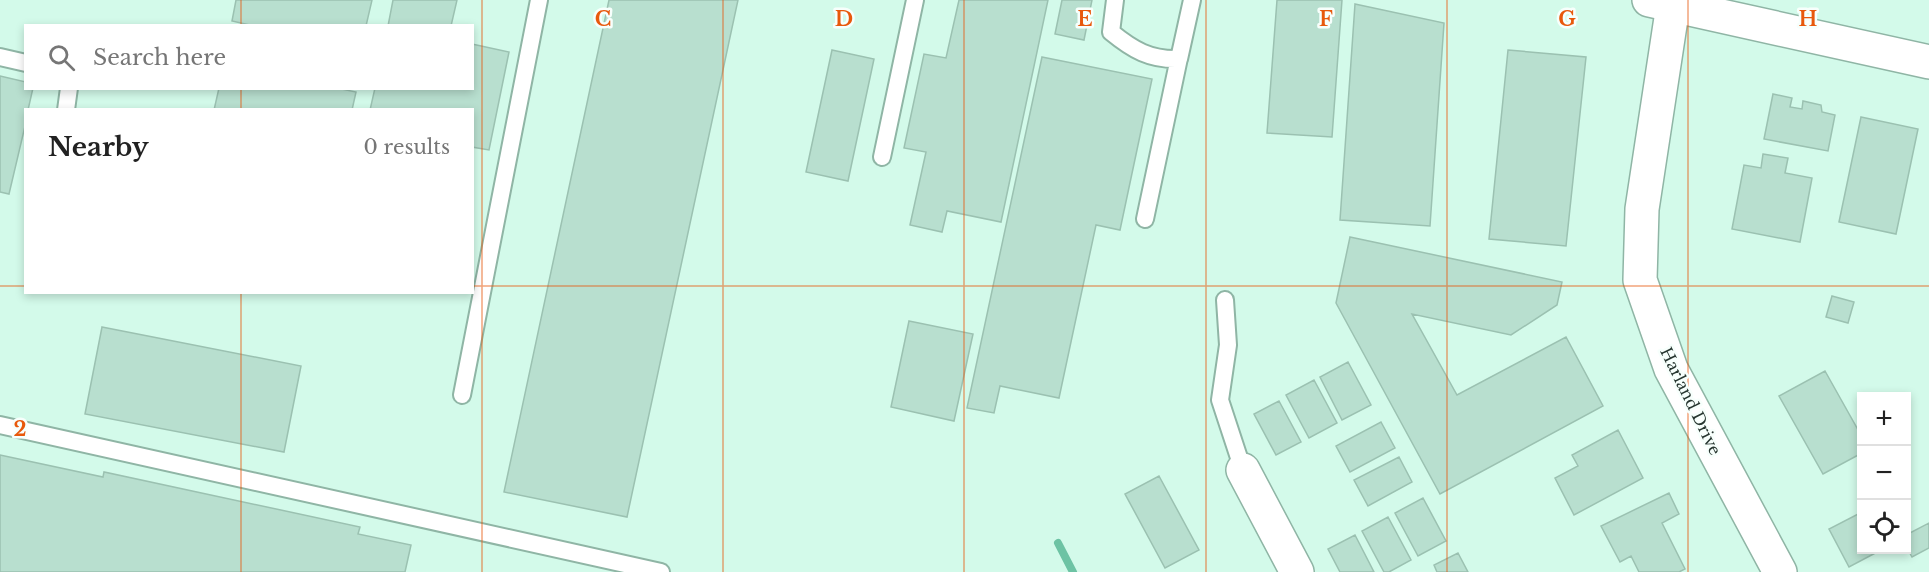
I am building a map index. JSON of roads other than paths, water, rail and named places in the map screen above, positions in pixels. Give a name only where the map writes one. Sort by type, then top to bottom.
[{"type":"street","points":[[1661,2],[1929,62]]},
{"type":"street","name":"Harland Drive","points":[[1661,2],[1642,209],[1640,280],[1671,369],[1780,572]]},
{"type":"street","points":[[1243,470],[1297,572]]},
{"type":"lane","points":[[462,395],[538,0]]},
{"type":"lane","points":[[882,157],[915,0]]},
{"type":"lane","points":[[1115,0],[1111,32],[1132,49],[1162,59],[1179,58]]},
{"type":"lane","points":[[1145,219],[1192,0]]},
{"type":"lane","points":[[0,57],[24,63]]},
{"type":"lane","points":[[66,108],[69,90]]},
{"type":"lane","points":[[1225,300],[1228,345],[1220,400],[1243,470]]},
{"type":"lane","points":[[0,425],[661,572]]},
{"type":"waterway","points":[[1058,543],[1073,572]]}]
